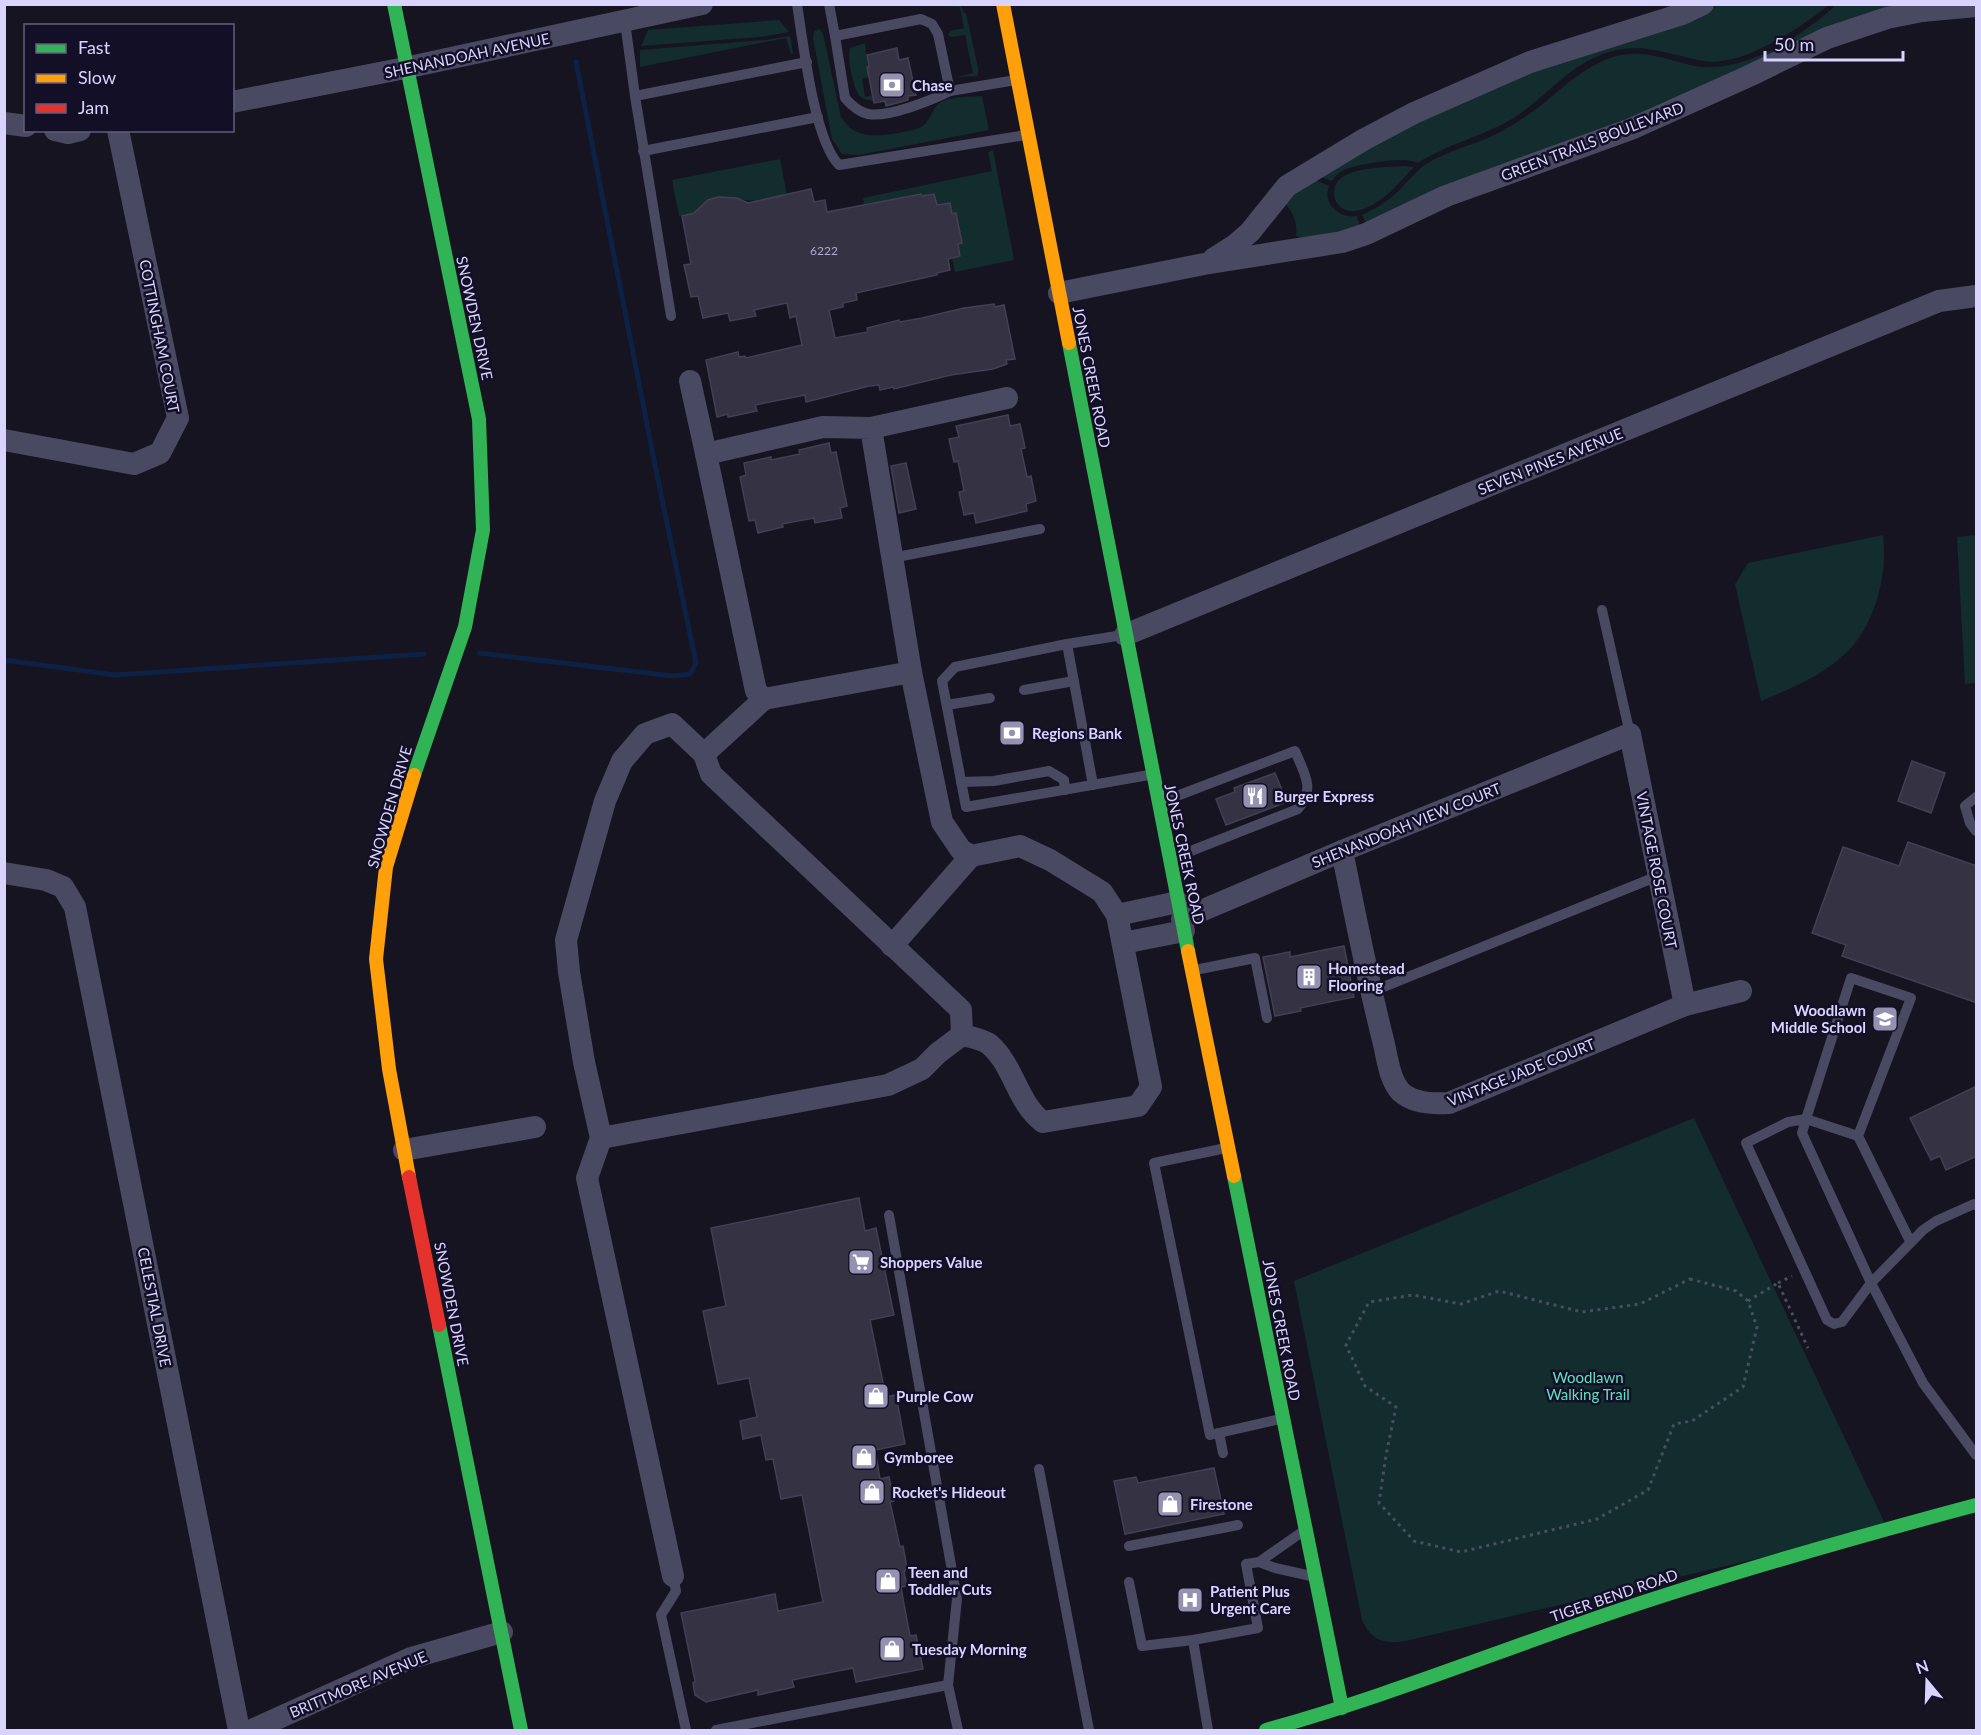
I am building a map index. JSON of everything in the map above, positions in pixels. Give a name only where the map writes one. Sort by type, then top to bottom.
[{"type":"main road","name":"SNOWDEN DRIVE","points":[[394,4],[405,68],[479,419],[483,530],[465,627],[419,760],[386,867],[376,959],[389,1069],[404,1150],[521,1731]]},
{"type":"main road","name":"JONES CREEK ROAD","points":[[1003,4],[1152,774],[1342,1708]]},
{"type":"main road","name":"TIGER BEND ROAD","points":[[1266,1731],[1342,1708],[1737,1571],[1977,1505]]},
{"type":"street","name":"SHENANDOAH AVENUE","points":[[234,102],[405,68],[702,4]]},
{"type":"street","name":"GREEN TRAILS BOULEVARD","points":[[1204,264],[1235,245],[1250,232],[1287,186],[1311,169],[1373,134],[1453,95],[1530,62],[1682,14],[1703,4]]},
{"type":"street","name":"GREEN TRAILS BOULEVARD","points":[[1059,293],[1204,264],[1342,242],[1366,234],[1446,196],[1640,125],[1827,38],[1887,18],[1922,11],[1977,6]]},
{"type":"street","points":[[4,123],[24,126]]},
{"type":"street","name":"COTTINGHAM COURT","points":[[4,440],[134,464],[160,453],[178,418],[118,132]]},
{"type":"street","name":"SEVEN PINES AVENUE","points":[[1125,634],[1939,301],[1977,296]]},
{"type":"street","points":[[690,381],[756,691],[764,699]]},
{"type":"street","points":[[706,454],[823,427],[871,428],[1007,398]]},
{"type":"street","points":[[871,428],[910,672],[942,822],[961,850],[971,856]]},
{"type":"street","points":[[704,754],[764,699],[910,672]]},
{"type":"street","points":[[673,1576],[587,1178],[601,1138],[582,1051],[566,940],[605,801],[622,761],[645,734],[672,724],[704,754],[711,774],[961,1010],[962,1035]]},
{"type":"street","name":"SHENANDOAH VIEW COURT","points":[[1182,917],[1630,734]]},
{"type":"street","name":"VINTAGE ROSE COURT","points":[[1630,734],[1684,1005]]},
{"type":"street","points":[[892,946],[971,856],[1020,846],[1050,860],[1102,892],[1117,915],[1151,1087],[1138,1106],[1043,1122],[1032,1114],[1006,1064],[987,1043],[962,1035]]},
{"type":"street","name":"VINTAGE JADE COURT","points":[[1342,851],[1371,993],[1393,1078],[1401,1092],[1417,1100],[1433,1104],[1449,1103],[1684,1005],[1741,991]]},
{"type":"street","name":"CELESTIAL DRIVE","points":[[4,873],[46,880],[63,887],[75,907],[239,1731]]},
{"type":"street","points":[[1117,915],[1182,917]]},
{"type":"street","points":[[1123,943],[1182,917]]},
{"type":"street","points":[[601,1138],[888,1085],[922,1069],[938,1053],[962,1035]]},
{"type":"street","points":[[404,1150],[534,1128]]},
{"type":"street","name":"BRITTMORE AVENUE","points":[[252,1731],[411,1658],[502,1632]]},
{"type":"lane","points":[[797,4],[818,117],[831,157],[839,165],[1028,134]]},
{"type":"lane","points":[[829,4],[845,98],[868,114],[910,107],[950,92],[1017,80]]},
{"type":"lane","points":[[835,36],[921,19],[928,21],[936,28],[950,92]]},
{"type":"lane","points":[[625,22],[634,96],[671,316]]},
{"type":"lane","points":[[634,96],[807,62]]},
{"type":"lane","points":[[643,151],[818,117]]},
{"type":"lane","points":[[892,558],[1040,529]]},
{"type":"lane","points":[[1602,610],[1630,734]]},
{"type":"lane","points":[[1125,634],[955,667],[942,681],[961,782],[966,807],[1152,774]]},
{"type":"lane","points":[[1067,644],[1094,785]]},
{"type":"lane","points":[[1024,690],[1074,681]]},
{"type":"lane","points":[[947,705],[990,698]]},
{"type":"lane","points":[[1158,803],[1295,751],[1307,782],[1308,795],[1298,809],[1170,859]]},
{"type":"lane","points":[[961,782],[993,781],[1049,771],[1064,780],[1065,790]]},
{"type":"lane","points":[[1977,797],[1965,806],[1970,823],[1977,831]]},
{"type":"lane","points":[[1371,993],[1658,876]]},
{"type":"lane","points":[[1192,970],[1255,958],[1267,1018]]},
{"type":"lane","points":[[1858,1136],[1911,998],[1851,978],[1803,1128],[1803,1137],[1871,1283],[1923,1383],[1977,1455]]},
{"type":"lane","points":[[1910,1241],[1858,1136],[1806,1119],[1788,1122],[1746,1143],[1827,1320],[1834,1324],[1842,1322],[1871,1283],[1910,1241],[1936,1221],[1976,1203]]},
{"type":"lane","points":[[1228,1148],[1154,1163],[1210,1435],[1283,1419]]},
{"type":"lane","points":[[889,1215],[957,1599],[948,1685],[958,1731]]},
{"type":"lane","points":[[1219,1433],[1223,1453]]},
{"type":"lane","points":[[1039,1469],[1089,1731]]},
{"type":"lane","points":[[1129,1546],[1238,1525]]},
{"type":"lane","points":[[1130,1582],[1142,1646],[1193,1640],[1257,1628],[1246,1564],[1259,1562],[1306,1530]]},
{"type":"lane","points":[[1259,1562],[1315,1577]]},
{"type":"lane","points":[[673,1576],[676,1591],[661,1615],[686,1731]]},
{"type":"lane","points":[[1193,1640],[1208,1731]]},
{"type":"lane","points":[[716,1731],[948,1685]]},
{"type":"path","points":[[1690,1279],[1736,1291],[1748,1301],[1757,1327],[1743,1387],[1692,1421],[1674,1424],[1648,1490],[1597,1519],[1461,1552],[1414,1541],[1379,1503],[1396,1407],[1365,1386],[1346,1345],[1369,1302],[1413,1295],[1461,1304],[1499,1291],[1582,1312],[1640,1304],[1690,1279]]},
{"type":"path","points":[[1748,1301],[1778,1283],[1808,1348]]},
{"type":"green space","points":[[936,5],[961,5],[966,13],[978,76],[957,77],[973,73],[965,35],[951,37],[948,35],[950,31],[964,28],[960,7]]},
{"type":"green space","points":[[1718,5],[1829,5],[1787,35],[1770,44],[1718,62],[1703,61],[1656,50],[1633,48],[1609,52],[1595,57],[1570,73],[1512,119],[1418,163],[1402,160],[1380,162],[1348,168],[1332,181],[1321,177],[1375,141],[1533,70],[1702,14]]},
{"type":"green space","points":[[1836,5],[1914,5],[1369,224],[1362,215],[1389,199],[1429,162],[1506,129],[1532,112],[1585,70],[1610,58],[1640,54],[1690,65],[1709,67],[1729,65],[1769,52],[1805,30]]},
{"type":"green space","points":[[779,20],[789,32],[760,37],[641,46],[648,30]]},
{"type":"green space","points":[[820,29],[841,117],[859,133],[874,135],[913,130],[924,125],[935,108],[945,100],[982,96],[989,130],[859,155],[842,154],[832,139],[813,38],[814,31]]},
{"type":"green space","points":[[790,36],[793,53],[791,54],[786,38],[640,67],[640,50]]},
{"type":"green space","points":[[865,43],[869,77],[862,79],[865,97],[872,95],[874,101],[866,100],[857,92],[850,65],[850,48]]},
{"type":"green space","points":[[993,150],[1014,260],[955,272],[952,258],[960,256],[958,244],[962,243],[956,214],[952,214],[950,203],[937,205],[934,194],[905,197],[905,200],[895,202],[894,199],[878,202],[868,207],[864,204],[863,198],[992,171],[988,152]]},
{"type":"green space","points":[[780,159],[787,195],[760,206],[759,200],[722,197],[709,201],[692,214],[679,216],[672,180]]},
{"type":"green space","points":[[1414,167],[1390,192],[1368,207],[1352,211],[1344,209],[1335,200],[1335,186],[1346,175],[1367,169]]},
{"type":"green space","points":[[1311,178],[1329,186],[1327,193],[1330,204],[1339,213],[1357,216],[1360,228],[1303,239],[1296,236],[1294,218],[1284,203]]},
{"type":"green space","points":[[1883,535],[1882,581],[1873,612],[1858,639],[1839,660],[1829,667],[1796,686],[1761,701],[1735,584],[1748,563]]},
{"type":"green space","points":[[1976,535],[1976,683],[1965,684],[1957,537]]},
{"type":"green space","name":"Woodlawn Walking Trail","points":[[1694,1118],[1887,1528],[1406,1641],[1391,1642],[1374,1637],[1362,1620],[1294,1281]]},
{"type":"building","name":"Chase","points":[[897,48],[899,60],[908,58],[916,95],[908,96],[908,100],[886,106],[885,101],[874,103],[867,55]]},
{"type":"building","points":[[811,189],[814,202],[825,200],[827,212],[921,194],[922,196],[934,194],[937,205],[950,203],[952,214],[956,213],[962,243],[958,244],[960,256],[948,259],[950,270],[856,293],[857,300],[843,303],[843,307],[829,310],[835,338],[868,332],[867,328],[899,320],[900,322],[922,318],[964,308],[1004,305],[1015,359],[1006,360],[1007,364],[993,369],[951,375],[894,389],[893,387],[880,390],[879,385],[869,386],[806,402],[805,395],[755,405],[757,411],[717,417],[706,360],[738,352],[739,357],[745,356],[746,358],[802,345],[796,316],[790,318],[787,303],[754,310],[756,316],[730,321],[728,313],[703,318],[698,296],[691,297],[684,265],[691,264],[682,216],[694,213],[708,200],[718,197],[737,198],[748,203]]},
{"type":"building","points":[[1008,415],[1010,426],[1020,424],[1025,448],[1021,449],[1027,477],[1031,476],[1036,501],[1026,504],[1027,511],[976,523],[974,513],[964,515],[959,492],[964,491],[958,461],[954,462],[949,439],[959,437],[956,426]]},
{"type":"building","points":[[829,443],[831,453],[836,452],[847,506],[840,508],[842,518],[815,523],[814,518],[782,524],[783,527],[758,533],[755,520],[749,521],[740,477],[746,475],[744,463],[800,454],[799,450]]},
{"type":"building","points":[[906,463],[916,509],[899,513],[891,466]]},
{"type":"building","points":[[1912,761],[1945,773],[1931,813],[1898,801]]},
{"type":"building","name":"Burger Express","points":[[1275,773],[1287,802],[1226,825],[1216,799],[1235,792],[1234,788]]},
{"type":"building","points":[[1908,842],[1977,866],[1977,1003],[1842,956],[1846,945],[1812,933],[1843,847],[1899,866]]},
{"type":"building","name":"Homestead Flooring","points":[[1344,946],[1354,997],[1300,1008],[1301,1011],[1275,1016],[1263,957],[1290,952],[1290,957]]},
{"type":"building","points":[[1977,1086],[1977,1156],[1946,1170],[1940,1156],[1931,1160],[1910,1118]]},
{"type":"building","points":[[859,1198],[865,1231],[876,1228],[894,1315],[870,1320],[886,1397],[896,1395],[905,1444],[875,1450],[880,1479],[889,1477],[894,1501],[890,1502],[907,1568],[904,1572],[907,1586],[901,1587],[903,1599],[910,1636],[916,1635],[923,1669],[856,1682],[853,1668],[792,1680],[794,1687],[758,1695],[758,1690],[706,1702],[695,1695],[693,1683],[695,1681],[681,1613],[775,1594],[778,1611],[823,1602],[802,1495],[781,1499],[773,1459],[766,1460],[761,1435],[743,1439],[740,1421],[757,1417],[749,1378],[718,1384],[703,1311],[726,1306],[711,1228]]},
{"type":"building","name":"Firestone","points":[[1214,1468],[1224,1514],[1125,1534],[1114,1481],[1136,1477],[1138,1483]]},
{"type":"waterway","points":[[479,653],[673,676],[690,674],[696,663],[576,62]]},
{"type":"waterway","points":[[4,660],[115,675],[424,654]]},
{"type":"traffic: fast","points":[[394,4],[479,419],[483,530],[465,627],[414,775]]},
{"type":"traffic: fast","points":[[1069,343],[1188,951]]},
{"type":"traffic: fast","points":[[1234,1176],[1342,1708]]},
{"type":"traffic: fast","points":[[439,1325],[521,1730]]},
{"type":"traffic: fast","points":[[1266,1730],[1383,1694],[1576,1625],[1725,1576],[1976,1505]]},
{"type":"traffic: slow","points":[[1003,4],[1069,343]]},
{"type":"traffic: slow","points":[[409,1177],[389,1069],[376,959],[386,867],[414,775]]},
{"type":"traffic: slow","points":[[1188,951],[1234,1176]]},
{"type":"traffic: jam","points":[[409,1177],[439,1325]]},
{"type":"place","name":"Chase","points":[[892,85]]},
{"type":"place","name":"Regions Bank","points":[[1012,733]]},
{"type":"place","name":"Burger Express","points":[[1255,796]]},
{"type":"place","name":"Homestead Flooring","points":[[1309,977]]},
{"type":"place","name":"Woodlawn Middle School","points":[[1885,1019]]},
{"type":"place","name":"Shoppers Value","points":[[861,1262]]},
{"type":"place","name":"Purple Cow","points":[[876,1396]]},
{"type":"place","name":"Gymboree","points":[[864,1457]]},
{"type":"place","name":"Rocket's Hideout","points":[[872,1492]]},
{"type":"place","name":"Firestone","points":[[1170,1504]]},
{"type":"place","name":"Teen and Toddler Cuts","points":[[888,1581]]},
{"type":"place","name":"Patient Plus Urgent Care","points":[[1190,1600]]},
{"type":"place","name":"Tuesday Morning","points":[[892,1649]]}]
